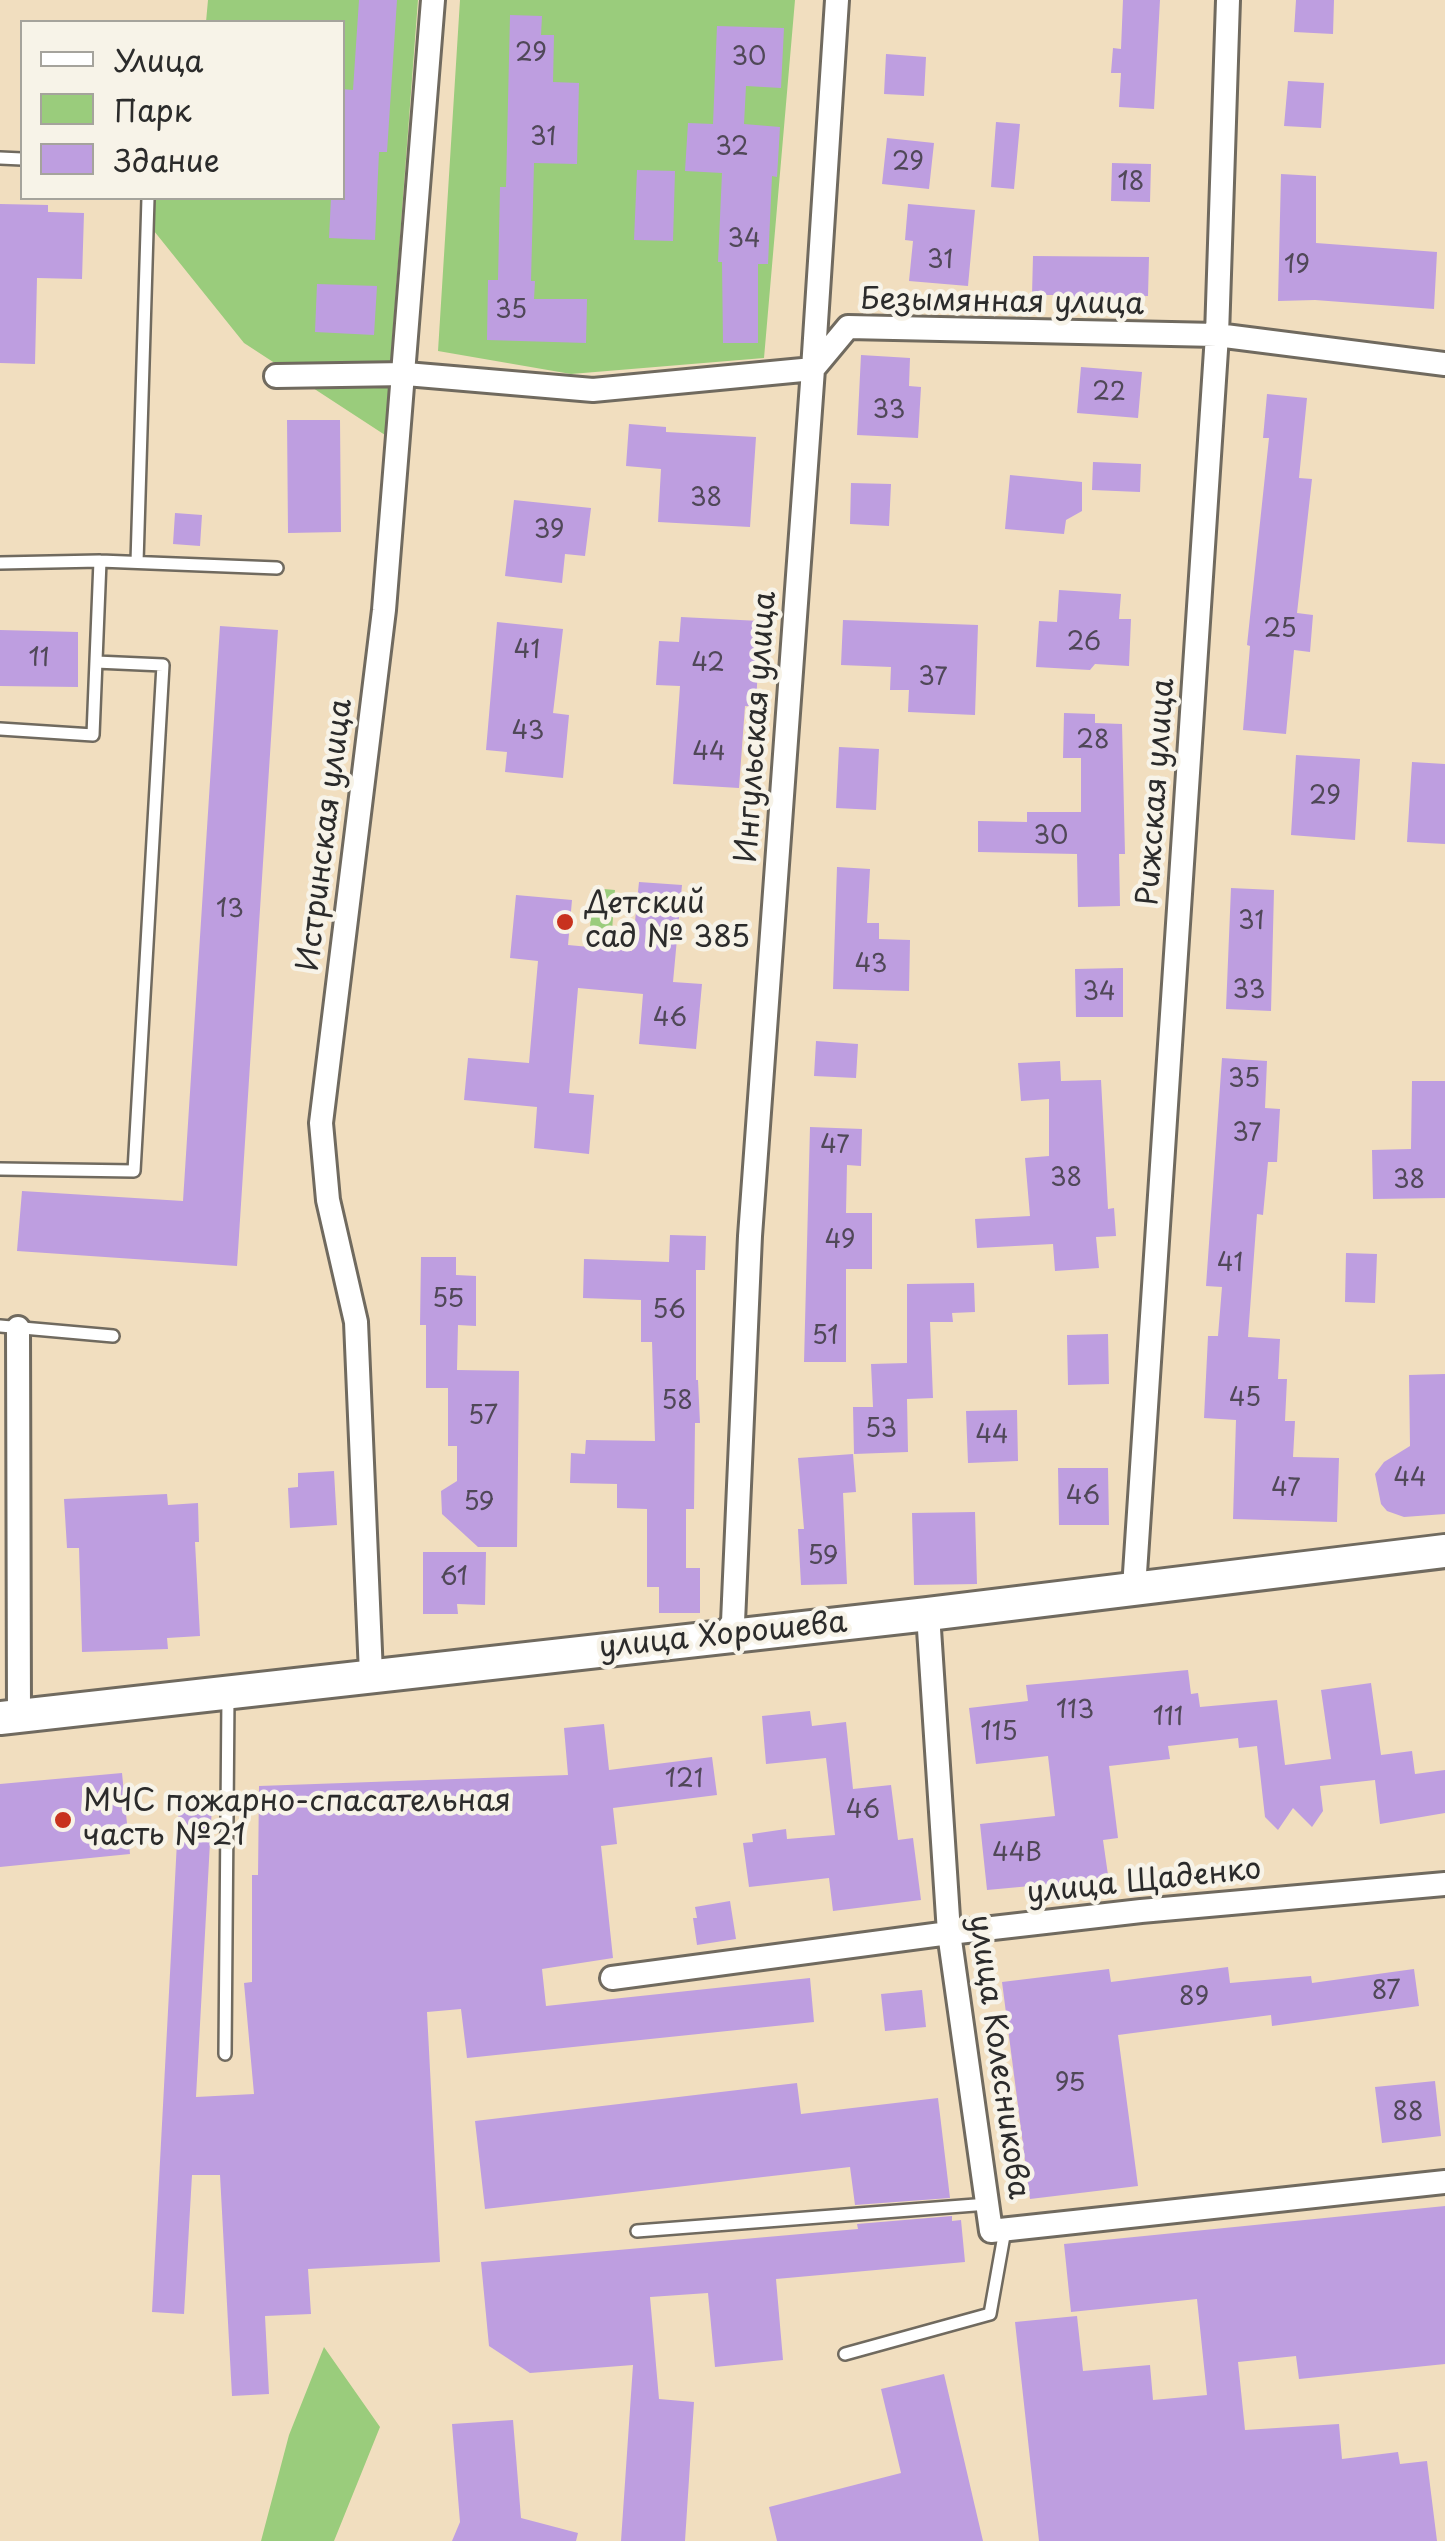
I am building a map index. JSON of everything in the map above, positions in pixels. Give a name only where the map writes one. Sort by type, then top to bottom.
[{"type":"main road","name":"улица Хорошева","points":[[9,1717],[928,1614],[1445,1551]]},
{"type":"street","name":"Истринская улица","points":[[371,1674],[356,1322],[328,1200],[320,1123],[384,610],[406,374],[433,0]]},
{"type":"street","name":"Ингульская улица","points":[[723,1636],[733,1622],[750,1236],[814,369],[836,0]]},
{"type":"street","name":"Рижская улица","points":[[1134,1588],[1216,335],[1228,0]]},
{"type":"street","name":"Безымянная улица","points":[[814,369],[848,327],[1216,335],[1445,364]]},
{"type":"street","points":[[276,376],[406,374],[594,390],[814,369]]},
{"type":"street","points":[[9,1327],[9,1717]]},
{"type":"street","name":"улица Колесникова","points":[[928,1614],[950,1933],[991,2232],[1445,2182]]},
{"type":"street","name":"улица Щаденко","points":[[612,1978],[950,1933],[1445,1884]]},
{"type":"lane","points":[[137,562],[148,200]]},
{"type":"lane","points":[[0,729],[92,735],[100,561]]},
{"type":"lane","points":[[0,563],[100,561],[277,568]]},
{"type":"lane","points":[[0,1169],[134,1171],[163,665],[96,662]]},
{"type":"lane","points":[[9,1327],[114,1336]]},
{"type":"lane","points":[[225,2054],[228,1692]]},
{"type":"lane","points":[[637,2231],[988,2204]]},
{"type":"lane","points":[[845,2354],[990,2314],[1005,2230]]},
{"type":"green space","points":[[208,0],[418,0],[385,435],[244,343],[154,231],[155,200],[345,200],[345,20],[206,20]]},
{"type":"green space","points":[[460,0],[795,0],[764,358],[571,374],[438,351]]},
{"type":"green space","points":[[592,888],[615,890],[612,931],[590,929]]},
{"type":"green space","points":[[324,2347],[380,2427],[334,2541],[261,2541],[289,2435]]},
{"type":"building","points":[[359,0],[397,0],[387,152],[379,152],[375,240],[329,238],[331,200],[345,200],[345,89],[353,90]]},
{"type":"building","points":[[1123,0],[1160,0],[1154,109],[1119,107],[1121,73],[1111,73],[1113,48],[1121,49]]},
{"type":"building","points":[[1296,0],[1334,0],[1333,34],[1294,32]]},
{"type":"building","points":[[510,15],[542,16],[541,35],[554,35],[553,82],[579,83],[577,164],[534,163],[531,281],[535,281],[534,299],[587,299],[586,343],[487,340],[488,280],[498,280],[500,187],[506,187]]},
{"type":"building","points":[[717,26],[784,28],[781,88],[746,86],[744,124],[780,127],[777,177],[772,176],[768,264],[758,264],[758,343],[723,343],[722,262],[718,262],[722,173],[685,171],[688,123],[713,124]]},
{"type":"building","points":[[886,54],[926,57],[924,96],[884,94]]},
{"type":"building","points":[[1288,81],[1324,83],[1321,128],[1284,126]]},
{"type":"building","points":[[996,122],[1020,124],[1014,189],[991,187]]},
{"type":"building","points":[[887,138],[934,143],[929,189],[882,184]]},
{"type":"building","points":[[1112,163],[1151,164],[1150,202],[1111,201]]},
{"type":"building","points":[[637,170],[675,171],[673,241],[634,240]]},
{"type":"building","points":[[1281,174],[1316,176],[1316,243],[1437,252],[1434,309],[1278,301]]},
{"type":"building","points":[[0,204],[48,205],[48,212],[84,213],[82,279],[37,278],[35,364],[0,363]]},
{"type":"building","points":[[908,204],[975,210],[968,286],[909,281],[913,241],[905,240]]},
{"type":"building","points":[[1033,256],[1149,257],[1148,296],[1089,297],[1089,305],[1066,305],[1066,295],[1032,295]]},
{"type":"building","points":[[317,284],[377,286],[374,335],[315,332]]},
{"type":"building","points":[[861,355],[910,358],[909,386],[921,387],[918,438],[857,435]]},
{"type":"building","points":[[1081,367],[1142,372],[1138,418],[1077,413]]},
{"type":"building","points":[[1267,394],[1307,398],[1299,478],[1312,479],[1297,613],[1313,615],[1310,652],[1294,650],[1286,734],[1243,730],[1250,646],[1247,645],[1269,438],[1263,438]]},
{"type":"building","points":[[287,420],[340,420],[341,532],[288,533]]},
{"type":"building","points":[[629,424],[666,427],[666,432],[756,437],[750,527],[658,522],[661,469],[626,466]]},
{"type":"building","points":[[1093,462],[1141,464],[1140,492],[1092,490]]},
{"type":"building","points":[[1010,475],[1082,482],[1082,511],[1066,520],[1064,534],[1005,529]]},
{"type":"building","points":[[851,483],[891,484],[889,526],[850,524]]},
{"type":"building","points":[[514,500],[591,508],[585,556],[565,554],[562,583],[505,576]]},
{"type":"building","points":[[175,513],[202,515],[200,546],[173,544]]},
{"type":"building","points":[[1059,590],[1121,594],[1119,619],[1131,619],[1129,666],[1095,664],[1090,670],[1036,667],[1039,621],[1057,622]]},
{"type":"building","points":[[681,617],[760,621],[756,707],[745,706],[739,788],[673,784],[680,686],[656,685],[659,641],[679,642]]},
{"type":"building","points":[[843,620],[978,625],[975,715],[908,712],[909,690],[890,690],[891,667],[841,665]]},
{"type":"building","points":[[497,622],[563,629],[553,713],[569,715],[563,778],[505,772],[507,752],[486,750]]},
{"type":"building","points":[[220,626],[278,630],[237,1266],[17,1251],[22,1191],[183,1201]]},
{"type":"building","points":[[0,630],[78,632],[78,687],[0,686]]},
{"type":"building","points":[[1064,713],[1095,714],[1095,723],[1122,724],[1125,854],[1119,854],[1120,906],[1078,907],[1077,854],[978,852],[978,821],[1027,822],[1027,812],[1081,812],[1081,758],[1063,758]]},
{"type":"building","points":[[839,747],[879,749],[876,810],[836,808]]},
{"type":"building","points":[[1296,755],[1360,759],[1355,840],[1291,835]]},
{"type":"building","points":[[1412,762],[1445,764],[1445,844],[1407,842]]},
{"type":"building","points":[[837,867],[870,869],[867,923],[879,923],[879,939],[910,940],[909,991],[833,989]]},
{"type":"building","points":[[639,882],[682,885],[673,982],[702,984],[696,1049],[639,1044],[643,994],[578,988],[569,1093],[594,1095],[589,1154],[534,1148],[537,1107],[464,1100],[468,1058],[529,1063],[538,961],[510,958],[516,895],[572,900],[568,945],[632,951]]},
{"type":"building","points":[[1231,888],[1274,890],[1271,1011],[1226,1009]]},
{"type":"building","points":[[1123,968],[1123,1017],[1076,1017],[1075,969]]},
{"type":"building","points":[[816,1041],[858,1044],[856,1078],[814,1076]]},
{"type":"building","points":[[1222,1058],[1267,1061],[1265,1108],[1280,1109],[1277,1162],[1268,1162],[1263,1215],[1257,1214],[1248,1337],[1280,1339],[1278,1379],[1287,1379],[1285,1421],[1295,1421],[1293,1457],[1339,1458],[1337,1522],[1233,1519],[1236,1420],[1204,1418],[1208,1336],[1218,1336],[1222,1287],[1206,1286]]},
{"type":"building","points":[[1060,1061],[1061,1081],[1101,1080],[1108,1209],[1114,1208],[1116,1236],[1096,1237],[1099,1268],[1055,1271],[1053,1244],[977,1248],[975,1219],[1030,1216],[1025,1158],[1049,1156],[1049,1099],[1021,1101],[1018,1063]]},
{"type":"building","points":[[1412,1081],[1445,1081],[1445,1198],[1373,1199],[1372,1150],[1411,1149]]},
{"type":"building","points":[[810,1127],[862,1129],[861,1166],[847,1165],[846,1213],[872,1213],[872,1269],[846,1269],[846,1362],[804,1362]]},
{"type":"building","points":[[670,1235],[706,1236],[705,1270],[696,1270],[700,1423],[695,1423],[694,1509],[686,1509],[686,1568],[700,1568],[700,1613],[659,1613],[659,1587],[647,1587],[647,1509],[617,1508],[617,1484],[570,1483],[571,1453],[585,1454],[586,1440],[655,1441],[652,1342],[641,1342],[641,1300],[583,1298],[584,1259],[669,1262]]},
{"type":"building","points":[[1346,1253],[1377,1254],[1375,1303],[1345,1302]]},
{"type":"building","points":[[421,1257],[456,1257],[456,1275],[476,1276],[476,1326],[458,1325],[457,1370],[519,1371],[517,1547],[478,1547],[442,1514],[441,1491],[457,1481],[457,1446],[448,1446],[448,1388],[426,1388],[426,1325],[420,1325]]},
{"type":"building","points":[[974,1283],[975,1312],[952,1313],[953,1322],[930,1322],[933,1398],[907,1399],[908,1452],[854,1454],[853,1407],[873,1407],[871,1364],[907,1363],[907,1284]]},
{"type":"building","points":[[1108,1334],[1109,1384],[1068,1385],[1067,1335]]},
{"type":"building","points":[[1445,1374],[1445,1514],[1404,1517],[1387,1511],[1381,1504],[1375,1474],[1384,1462],[1410,1446],[1409,1375]]},
{"type":"building","points":[[1017,1410],[1018,1461],[968,1463],[966,1411]]},
{"type":"building","points":[[853,1454],[856,1492],[843,1493],[847,1584],[801,1585],[798,1529],[804,1529],[798,1458]]},
{"type":"building","points":[[1058,1468],[1108,1468],[1109,1525],[1059,1525]]},
{"type":"building","points":[[334,1471],[337,1525],[290,1528],[288,1488],[298,1487],[298,1473]]},
{"type":"building","points":[[167,1494],[168,1505],[198,1503],[199,1542],[195,1542],[200,1636],[167,1638],[168,1649],[82,1652],[79,1548],[67,1548],[64,1499]]},
{"type":"building","points":[[975,1512],[977,1584],[914,1585],[912,1513]]},
{"type":"building","points":[[423,1552],[486,1552],[485,1605],[457,1604],[458,1614],[423,1614]]},
{"type":"building","points":[[1188,1670],[1191,1694],[1198,1693],[1200,1707],[1277,1700],[1285,1765],[1331,1759],[1321,1690],[1371,1683],[1381,1755],[1412,1751],[1415,1774],[1445,1770],[1445,1813],[1380,1824],[1375,1780],[1320,1786],[1323,1811],[1312,1827],[1293,1808],[1278,1830],[1265,1817],[1257,1746],[1239,1748],[1238,1738],[1168,1746],[1170,1759],[1109,1766],[1118,1838],[1103,1840],[1110,1889],[1065,1895],[1063,1883],[987,1890],[980,1824],[1055,1816],[1048,1756],[976,1764],[969,1708],[1028,1701],[1026,1685]]},
{"type":"building","points":[[810,1711],[812,1726],[846,1722],[853,1789],[891,1785],[898,1840],[913,1838],[921,1900],[833,1911],[829,1878],[749,1887],[743,1843],[753,1842],[752,1834],[786,1829],[787,1839],[835,1835],[826,1758],[766,1764],[762,1716]]},
{"type":"building","points":[[604,1724],[609,1770],[712,1757],[717,1795],[613,1808],[617,1844],[601,1846],[613,1958],[542,1969],[546,2006],[810,1978],[814,2022],[467,2058],[461,2009],[427,2012],[440,2262],[308,2269],[311,2314],[265,2316],[269,2394],[232,2396],[220,2175],[192,2175],[184,2314],[152,2312],[179,1804],[212,1806],[196,2097],[254,2094],[244,1983],[252,1982],[252,1875],[258,1875],[259,1786],[568,1775],[564,1728]]},
{"type":"building","name":"МЧС пожарно-спасательная часть №21","points":[[122,1773],[130,1854],[0,1867],[0,1784]]},
{"type":"building","points":[[730,1901],[736,1939],[697,1945],[695,1907]]},
{"type":"building","points":[[1228,1967],[1230,1983],[1311,1976],[1312,1983],[1414,1969],[1419,2006],[1272,2026],[1271,2015],[1118,2035],[1138,2186],[1030,2199],[1002,1982],[1109,1969],[1111,1982]]},
{"type":"building","points":[[922,1990],[926,2027],[885,2031],[881,1994]]},
{"type":"building","points":[[1435,2081],[1441,2136],[1382,2143],[1375,2087]]},
{"type":"building","points":[[797,2083],[801,2114],[938,2098],[950,2198],[855,2205],[850,2167],[485,2209],[475,2121]]},
{"type":"building","points":[[1445,2206],[1445,2364],[1299,2379],[1296,2356],[1238,2362],[1245,2430],[1339,2424],[1342,2459],[1398,2452],[1400,2464],[1427,2461],[1437,2541],[1039,2541],[1015,2322],[1077,2316],[1083,2371],[1150,2365],[1153,2400],[1207,2395],[1197,2299],[1071,2312],[1064,2244]]},
{"type":"building","points":[[952,2216],[952,2221],[961,2220],[965,2262],[776,2279],[783,2360],[715,2367],[708,2293],[650,2297],[659,2399],[694,2402],[685,2541],[621,2541],[633,2365],[530,2373],[489,2346],[481,2262],[858,2229],[857,2224]]},
{"type":"building","points":[[944,2374],[983,2541],[777,2541],[769,2507],[901,2473],[881,2389]]},
{"type":"building","points":[[513,2420],[521,2518],[578,2533],[576,2541],[452,2541],[460,2522],[452,2424]]},
{"type":"place","name":"Детский сад № 385","points":[[565,922]]},
{"type":"place","name":"МЧС пожарно-спасательная часть №21","points":[[63,1820]]}]
